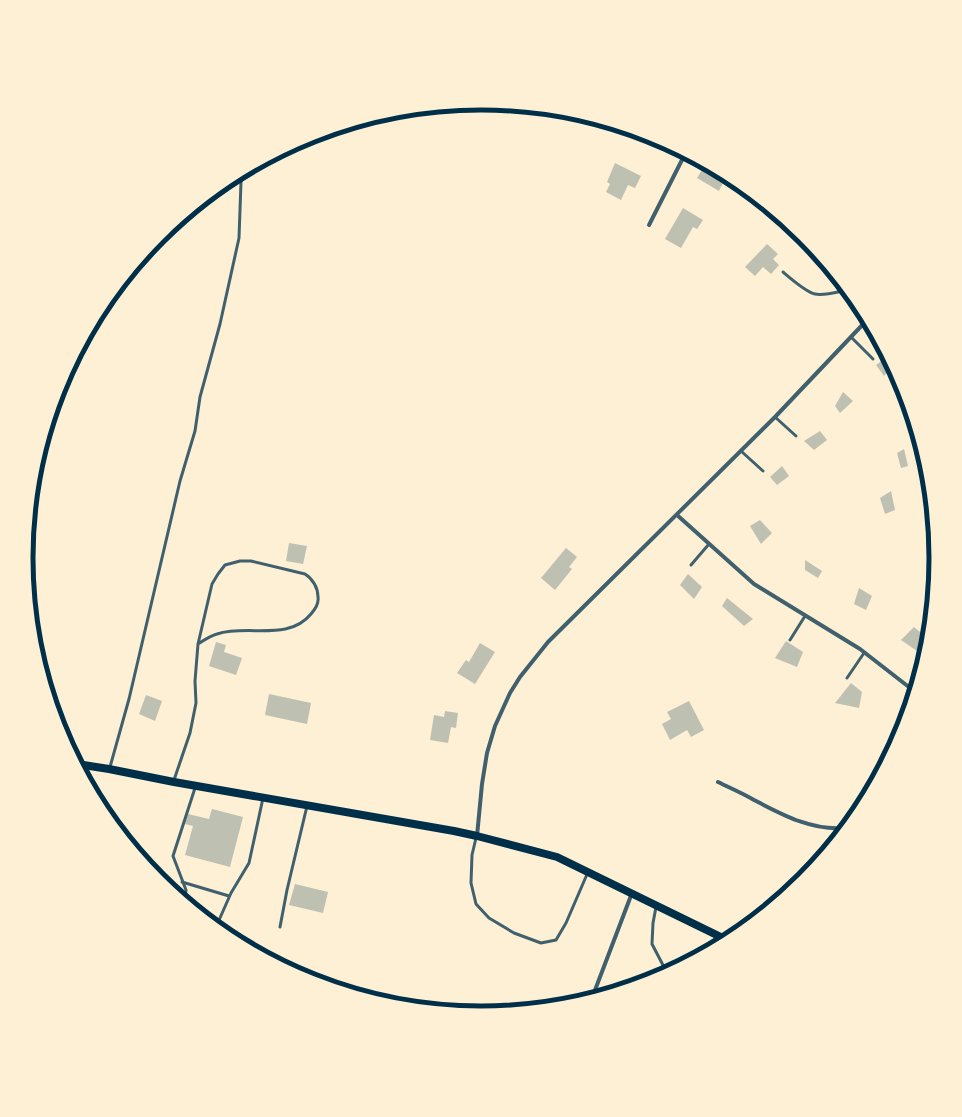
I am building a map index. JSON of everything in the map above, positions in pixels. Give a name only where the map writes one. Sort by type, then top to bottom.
[{"type":"main road","points":[[83,765],[476,836],[557,857],[720,937]]},
{"type":"street","points":[[649,225],[683,159]]},
{"type":"street","points":[[476,836],[487,753],[495,726],[510,693],[520,676],[548,642],[775,417],[863,325]]},
{"type":"street","points":[[677,514],[754,584],[864,653],[910,688]]},
{"type":"street","points":[[718,782],[795,820],[814,826],[837,829]]},
{"type":"street","points":[[594,992],[633,893]]},
{"type":"lane","points":[[109,769],[131,692],[180,481],[195,431],[200,397],[220,324],[239,238],[241,180]]},
{"type":"lane","points":[[783,272],[815,294],[840,291]]},
{"type":"lane","points":[[851,337],[873,359]]},
{"type":"lane","points":[[775,417],[796,436]]},
{"type":"lane","points":[[741,451],[763,471]]},
{"type":"lane","points":[[691,565],[709,544]]},
{"type":"lane","points":[[174,782],[190,733],[196,703],[195,681],[198,644],[212,584],[218,574],[225,565],[240,561],[251,561],[305,574],[315,585],[319,599],[316,607],[308,618],[298,625],[282,630],[218,633],[208,637],[198,644]]},
{"type":"lane","points":[[790,640],[805,616]]},
{"type":"lane","points":[[846,678],[864,653]]},
{"type":"lane","points":[[186,895],[186,890],[173,856],[196,786]]},
{"type":"lane","points":[[219,921],[230,896],[249,863],[263,798]]},
{"type":"lane","points":[[280,927],[307,805]]},
{"type":"lane","points":[[476,836],[472,855],[471,884],[476,904],[489,918],[514,933],[541,943],[556,940],[566,923],[588,872]]},
{"type":"lane","points":[[182,882],[230,896]]},
{"type":"lane","points":[[657,905],[653,923],[652,944],[663,967]]},
{"type":"building","points":[[615,163],[641,176],[635,188],[628,185],[621,200],[606,192],[610,184],[607,182]]},
{"type":"building","points":[[702,170],[723,183],[719,191],[697,178]]},
{"type":"building","points":[[683,208],[703,220],[697,229],[693,227],[681,248],[665,239]]},
{"type":"building","points":[[767,244],[778,254],[773,259],[779,265],[771,274],[763,267],[755,276],[745,267]]},
{"type":"building","points":[[883,360],[888,371],[884,376],[876,365]]},
{"type":"building","points":[[843,392],[853,401],[840,413],[835,406]]},
{"type":"building","points":[[820,431],[827,440],[814,450],[804,441]]},
{"type":"building","points":[[904,449],[908,466],[901,468],[897,453]]},
{"type":"building","points":[[782,466],[789,476],[777,485],[770,477]]},
{"type":"building","points":[[891,491],[895,510],[885,514],[880,498]]},
{"type":"building","points":[[760,520],[772,533],[761,544],[750,526]]},
{"type":"building","points":[[289,543],[307,546],[303,564],[286,561]]},
{"type":"building","points":[[566,548],[577,557],[569,567],[572,569],[555,590],[541,578]]},
{"type":"building","points":[[805,560],[822,571],[818,578],[805,570]]},
{"type":"building","points":[[688,574],[702,587],[694,599],[680,585]]},
{"type":"building","points":[[859,588],[872,596],[866,610],[854,604]]},
{"type":"building","points":[[727,598],[753,619],[744,626],[722,606]]},
{"type":"building","points":[[914,627],[922,634],[920,646],[917,651],[901,640]]},
{"type":"building","points":[[786,641],[803,652],[797,667],[775,658]]},
{"type":"building","points":[[216,642],[226,645],[224,652],[242,658],[236,675],[209,666]]},
{"type":"building","points":[[480,643],[495,652],[475,684],[457,673],[466,660],[469,662]]},
{"type":"building","points":[[851,683],[862,692],[859,708],[835,703]]},
{"type":"building","points":[[269,694],[311,703],[307,724],[265,715]]},
{"type":"building","points":[[146,695],[162,701],[155,721],[139,714]]},
{"type":"building","points":[[689,701],[704,730],[691,737],[687,730],[670,740],[662,724],[671,719],[667,712]]},
{"type":"building","points":[[445,711],[458,713],[456,728],[451,727],[448,743],[430,740],[434,715],[444,717]]},
{"type":"building","points":[[212,809],[243,817],[230,867],[185,855],[193,826],[185,824],[188,814],[209,819]]},
{"type":"building","points":[[295,884],[328,892],[323,913],[289,905]]}]
